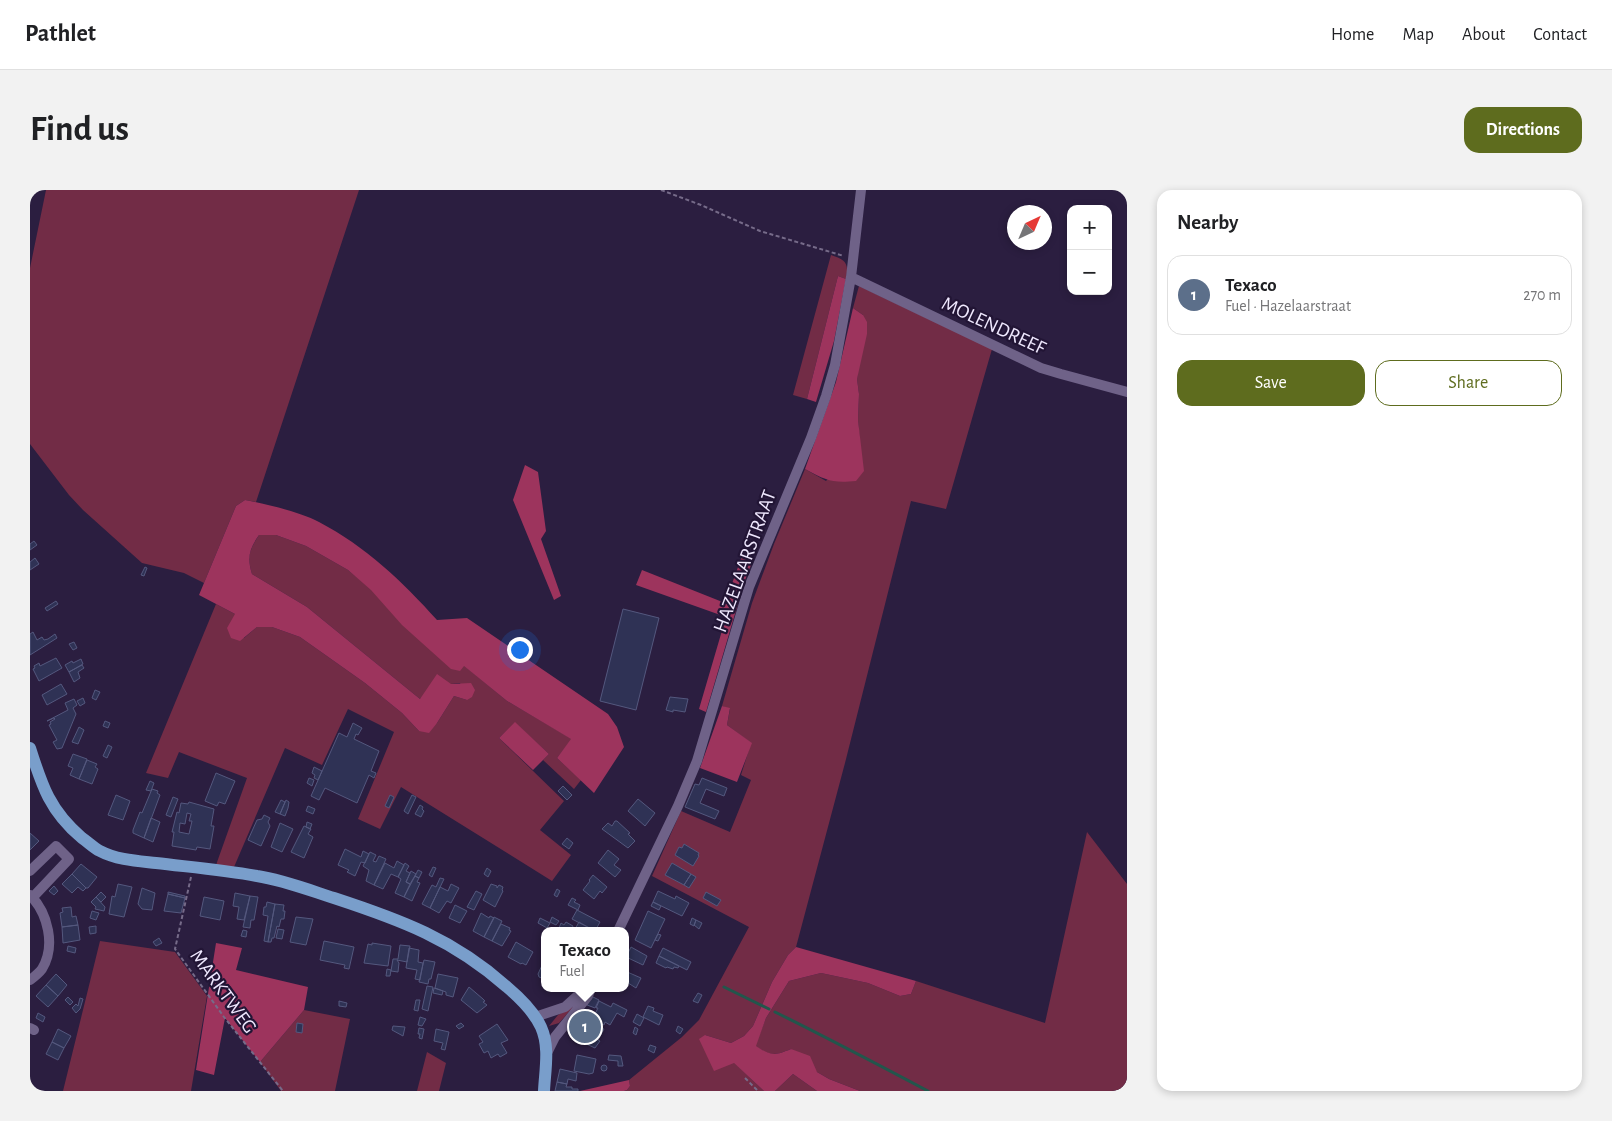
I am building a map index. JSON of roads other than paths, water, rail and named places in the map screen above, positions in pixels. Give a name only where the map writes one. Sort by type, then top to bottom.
[{"type":"main road","points":[[30,748],[42,786],[54,809],[73,830],[100,852],[137,861],[259,876],[323,894],[415,927],[432,934],[459,950],[486,969],[515,994],[535,1017],[541,1027],[545,1042],[544,1091]]},
{"type":"street","name":"HAZELAARSTRAAT","points":[[620,927],[678,806],[697,761],[749,587],[811,438],[826,396],[835,365],[851,277],[861,190]]},
{"type":"street","name":"MOLENDREEF","points":[[851,277],[1041,368],[1127,392]]},
{"type":"street","points":[[30,871],[56,846],[68,859],[31,896],[39,904],[44,914],[48,934],[48,952],[41,969],[30,980]]},
{"type":"street","points":[[535,1017],[565,1007],[582,992]]},
{"type":"street","points":[[546,1054],[555,1037],[590,992]]},
{"type":"waterway","points":[[724,987],[769,1009]]},
{"type":"waterway","points":[[775,1012],[928,1091]]},
{"type":"place","name":"Texaco","points":[[585,1027]]}]
